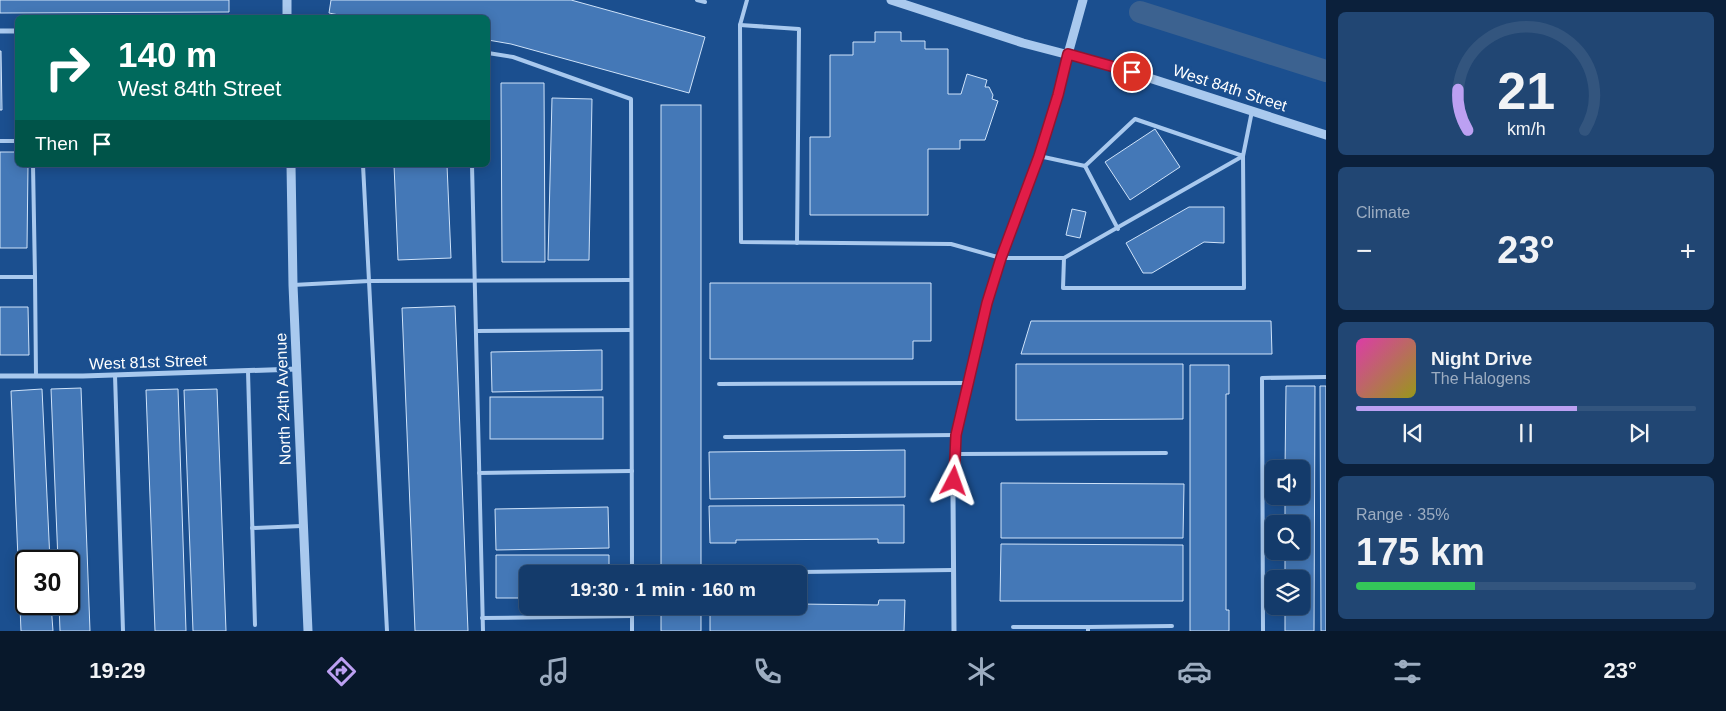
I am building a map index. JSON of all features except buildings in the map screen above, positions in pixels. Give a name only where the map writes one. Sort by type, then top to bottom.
[{"type":"street","points":[[287,0],[287,15]]},
{"type":"street","name":"West 84th Street","points":[[891,0],[1023,43],[1115,67],[1326,135]]},
{"type":"street","points":[[954,631],[953,494],[956,435],[987,303],[1001,258],[1039,156],[1058,95],[1083,0]]},
{"type":"street","points":[[0,31],[15,31]]},
{"type":"street","name":"North 24th Avenue","points":[[291,167],[293,285],[308,631]]},
{"type":"street","name":"West 81st Street","points":[[0,376],[116,375],[297,369]]},
{"type":"lane","points":[[697,0],[704,2]]},
{"type":"lane","points":[[747,0],[740,25],[741,242],[951,244],[1001,258],[1064,258],[1118,229],[1243,156]]},
{"type":"lane","points":[[740,25],[800,29],[797,243]]},
{"type":"lane","points":[[490,53],[513,57],[631,99],[632,565]]},
{"type":"lane","points":[[1064,258],[1063,288],[1244,288],[1243,156],[1253,110]]},
{"type":"lane","points":[[1084,166],[1135,119],[1243,156]]},
{"type":"lane","points":[[0,140],[15,141]]},
{"type":"lane","points":[[1039,156],[1084,166],[1118,229]]},
{"type":"lane","points":[[33,167],[36,376]]},
{"type":"lane","points":[[363,167],[387,631]]},
{"type":"lane","points":[[472,167],[483,631]]},
{"type":"lane","points":[[0,277],[35,277]]},
{"type":"lane","points":[[293,285],[369,281],[631,280]]},
{"type":"lane","points":[[476,331],[631,330]]},
{"type":"lane","points":[[248,371],[255,625]]},
{"type":"lane","points":[[116,375],[124,631]]},
{"type":"lane","points":[[1263,631],[1262,378],[1326,377]]},
{"type":"lane","points":[[719,384],[968,384]]},
{"type":"lane","points":[[725,437],[956,435]]},
{"type":"lane","points":[[956,454],[1166,453]]},
{"type":"lane","points":[[479,473],[632,471]]},
{"type":"lane","points":[[252,528],[303,526]]},
{"type":"lane","points":[[807,572],[953,570]]},
{"type":"lane","points":[[482,618],[632,616],[632,631]]},
{"type":"lane","points":[[1013,627],[1088,629],[1172,626]]},
{"type":"waterway","points":[[1140,12],[1326,71]]},
{"type":"route","points":[[954,481],[956,435],[987,303],[1001,258],[1039,156],[1058,95],[1068,54],[1132,72]]}]
